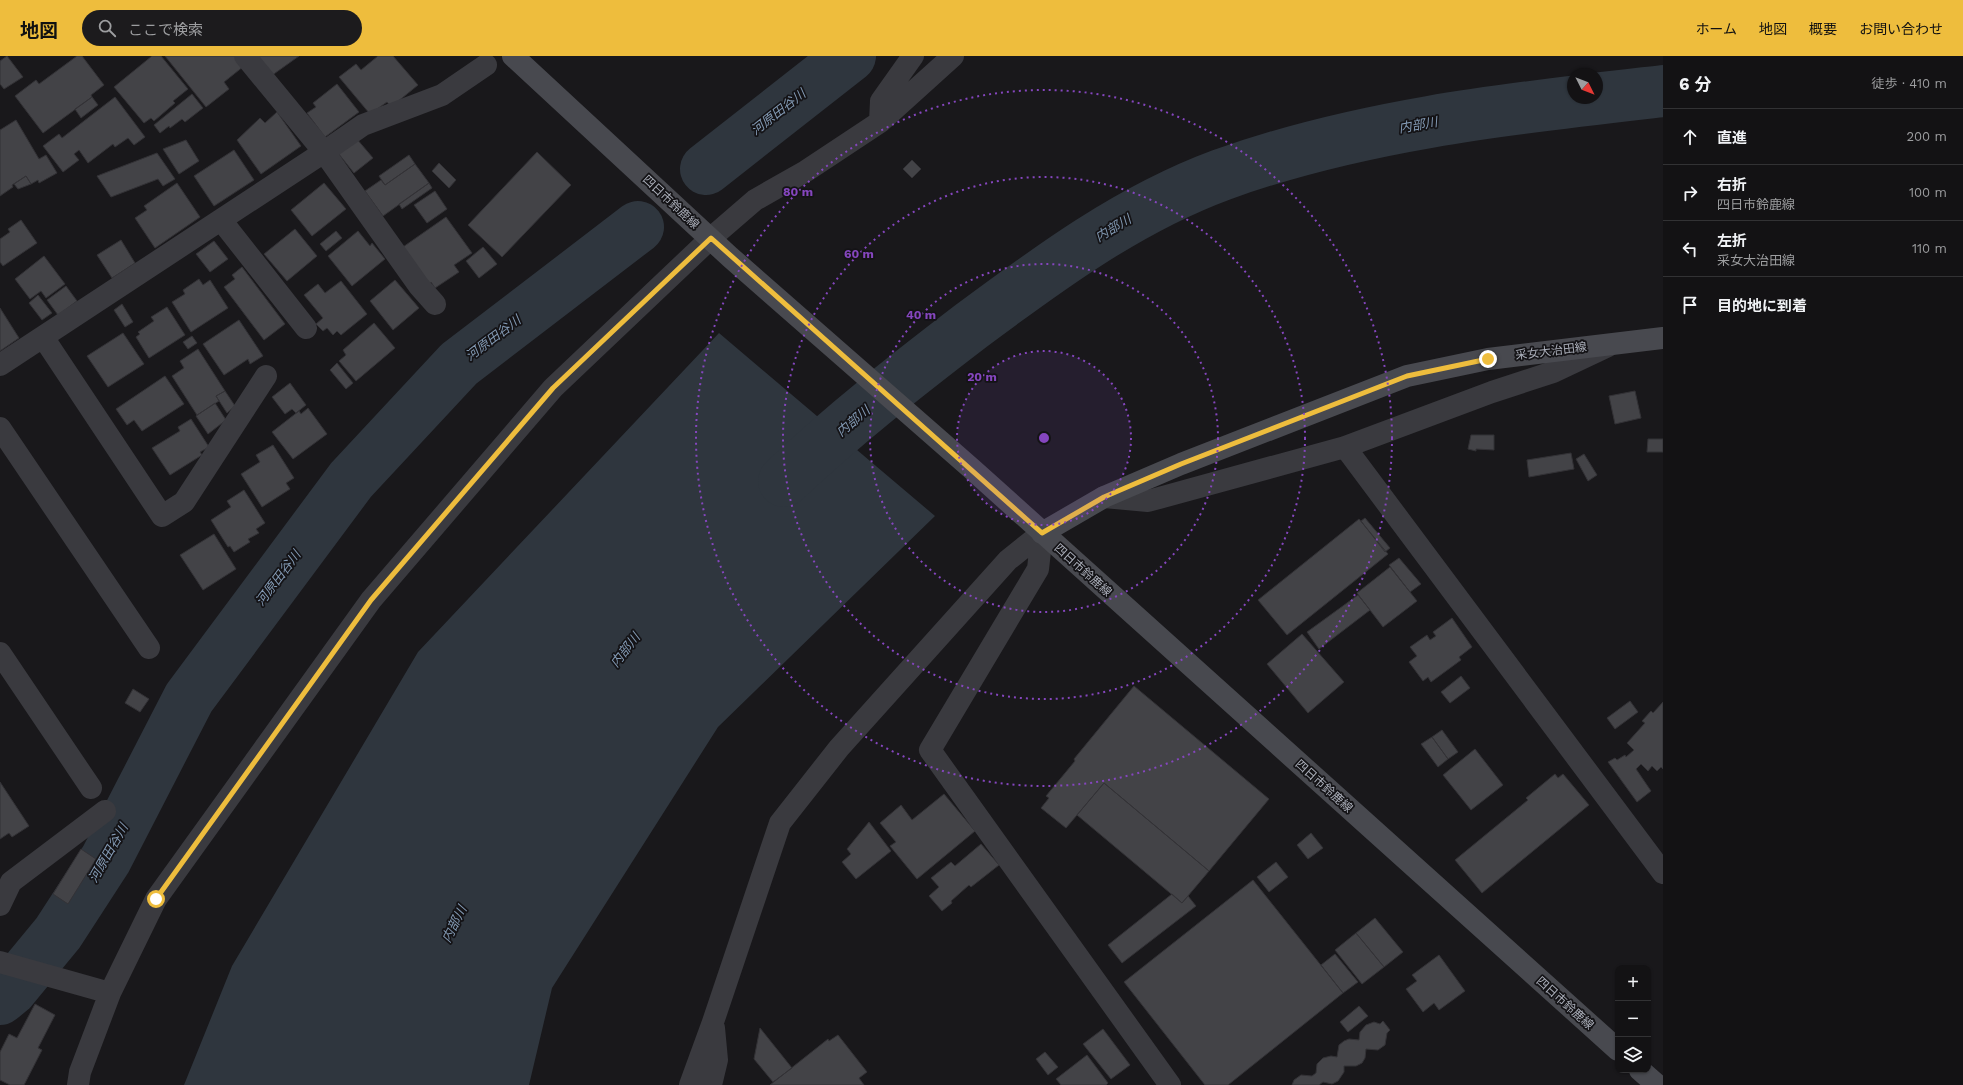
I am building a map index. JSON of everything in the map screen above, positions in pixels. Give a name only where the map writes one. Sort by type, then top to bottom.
[{"type":"main road","name":"四日市鈴鹿線","points":[[513,56],[730,257],[972,469],[1615,1047]]},
{"type":"main road","name":"采女大治田線","points":[[1042,533],[1104,497],[1181,464],[1407,376],[1488,359],[1616,342],[1663,338]]},
{"type":"main road","points":[[1643,1073],[1656,1085]]},
{"type":"street","points":[[245,56],[324,152],[419,286],[435,304]]},
{"type":"street","points":[[880,122],[881,100],[913,56]]},
{"type":"street","points":[[78,1085],[80,1072],[110,993],[156,899],[371,600],[553,388],[711,238],[755,200],[806,171],[880,122],[953,56]]},
{"type":"street","points":[[0,365],[363,125],[442,95],[486,65]]},
{"type":"street","points":[[221,220],[306,328]]},
{"type":"street","points":[[42,337],[162,516],[184,502],[266,376]]},
{"type":"street","points":[[1104,497],[1148,501],[1345,447],[1492,392],[1553,372],[1616,342]]},
{"type":"street","points":[[0,428],[149,648]]},
{"type":"street","points":[[1345,447],[1663,873]]},
{"type":"street","points":[[690,1085],[713,1022],[780,823],[839,748],[1008,560],[1042,533]]},
{"type":"street","points":[[1042,533],[1038,569],[930,750],[1170,1085]]},
{"type":"street","points":[[0,653],[91,788]]},
{"type":"street","points":[[0,905],[11,882],[105,811]]},
{"type":"street","points":[[9,964],[110,993]]},
{"type":"street","points":[[711,1085],[717,1060],[713,1022]]},
{"type":"water","points":[[719,333],[935,516],[718,727],[552,988],[529,1085],[184,1085],[232,966],[418,652]]},
{"type":"building","points":[[7,56],[23,77],[4,89],[0,84],[0,61]]},
{"type":"building","points":[[77,56],[82,56],[104,85],[91,95],[92,97],[43,133],[15,96],[36,80],[39,84]]},
{"type":"building","points":[[152,56],[161,56],[188,89],[173,101],[175,103],[154,121],[151,118],[144,123],[114,87]]},
{"type":"building","points":[[165,56],[235,56],[244,66],[224,82],[229,89],[206,107]]},
{"type":"building","points":[[257,56],[299,56],[271,76]]},
{"type":"building","points":[[378,56],[393,56],[418,85],[391,107],[387,102],[370,114],[339,77],[356,64],[361,70]]},
{"type":"building","points":[[337,84],[359,112],[325,137],[307,113],[316,107],[313,103]]},
{"type":"building","points":[[192,94],[203,108],[185,122],[182,119],[160,133],[154,125]]},
{"type":"building","points":[[92,97],[98,105],[81,118],[75,109]]},
{"type":"building","points":[[115,97],[145,137],[134,145],[128,138],[115,147],[113,144],[88,163],[79,150],[74,154],[79,160],[63,172],[43,146],[59,134],[62,138]]},
{"type":"building","points":[[277,112],[301,146],[261,174],[237,140],[260,118],[265,123]]},
{"type":"building","points":[[16,120],[39,159],[46,155],[57,173],[39,183],[38,180],[31,184],[26,176],[12,185],[13,187],[0,196],[0,130]]},
{"type":"building","points":[[356,138],[373,158],[354,173],[338,153]]},
{"type":"building","points":[[186,140],[199,161],[179,174],[163,149]]},
{"type":"building","points":[[234,150],[254,180],[214,206],[194,176]]},
{"type":"building","points":[[537,152],[571,185],[502,257],[468,225]]},
{"type":"building","points":[[157,153],[175,179],[163,186],[158,179],[111,197],[97,176]]},
{"type":"building","points":[[409,155],[415,164],[385,185],[379,176]]},
{"type":"building","points":[[912,160],[921,169],[912,178],[903,169]]},
{"type":"building","points":[[439,163],[456,180],[449,188],[432,171]]},
{"type":"building","points":[[415,164],[429,183],[383,216],[365,191],[381,180],[385,185]]},
{"type":"building","points":[[26,176],[31,184],[18,189],[14,184]]},
{"type":"building","points":[[177,183],[200,217],[155,248],[135,218],[147,210],[144,206]]},
{"type":"building","points":[[324,183],[346,209],[312,236],[291,210]]},
{"type":"building","points":[[429,183],[432,188],[402,209],[399,204]]},
{"type":"building","points":[[435,191],[447,209],[427,223],[414,205]]},
{"type":"building","points":[[446,217],[472,253],[454,265],[459,272],[435,288],[431,282],[429,284],[403,247]]},
{"type":"building","points":[[21,220],[37,243],[3,266],[0,262],[0,239],[10,232],[8,229]]},
{"type":"building","points":[[295,229],[317,256],[287,281],[264,254]]},
{"type":"building","points":[[336,231],[342,238],[326,251],[320,244]]},
{"type":"building","points":[[358,231],[370,246],[372,243],[385,259],[352,286],[328,256]]},
{"type":"building","points":[[121,240],[135,263],[112,278],[97,255]]},
{"type":"building","points":[[214,241],[228,259],[210,272],[196,254]]},
{"type":"building","points":[[483,247],[497,264],[479,278],[466,261]]},
{"type":"building","points":[[44,256],[65,284],[46,298],[41,291],[30,299],[15,279]]},
{"type":"building","points":[[242,267],[285,324],[264,340],[224,287],[235,279],[232,275]]},
{"type":"building","points":[[199,279],[203,285],[210,280],[228,308],[191,332],[172,302],[185,294],[183,290]]},
{"type":"building","points":[[395,280],[419,308],[393,330],[370,301]]},
{"type":"building","points":[[341,281],[367,314],[341,335],[337,331],[333,335],[327,328],[323,331],[316,324],[323,318],[304,295],[318,284],[325,293]]},
{"type":"building","points":[[66,286],[77,301],[58,315],[47,300]]},
{"type":"building","points":[[38,295],[52,313],[42,320],[29,303]]},
{"type":"building","points":[[122,304],[133,322],[125,327],[114,310]]},
{"type":"building","points":[[167,307],[185,335],[149,358],[136,337],[140,334],[138,332],[154,321],[151,317]]},
{"type":"building","points":[[0,308],[19,338],[0,351]]},
{"type":"building","points":[[239,320],[263,356],[250,364],[248,359],[224,375],[203,344]]},
{"type":"building","points":[[374,323],[395,348],[356,381],[339,361],[346,355],[343,350]]},
{"type":"building","points":[[123,333],[144,364],[108,387],[87,356]]},
{"type":"building","points":[[192,336],[197,343],[188,349],[183,342]]},
{"type":"building","points":[[198,349],[225,391],[216,396],[219,401],[197,415],[172,376],[184,368],[180,361]]},
{"type":"building","points":[[337,363],[353,383],[346,389],[330,370]]},
{"type":"building","points":[[165,376],[184,404],[142,431],[134,420],[127,425],[116,409]]},
{"type":"building","points":[[290,383],[306,405],[296,413],[292,409],[285,414],[272,397]]},
{"type":"building","points":[[225,391],[235,406],[227,413],[216,396]]},
{"type":"building","points":[[1635,391],[1641,418],[1615,424],[1609,396]]},
{"type":"building","points":[[215,403],[226,420],[208,434],[196,416]]},
{"type":"building","points":[[308,408],[327,434],[293,459],[272,432],[299,411],[301,414]]},
{"type":"building","points":[[191,419],[209,447],[200,452],[202,455],[170,475],[152,448],[180,431],[178,427]]},
{"type":"building","points":[[1471,435],[1494,435],[1494,450],[1476,449],[1476,451],[1468,449]]},
{"type":"building","points":[[1648,439],[1663,439],[1663,452],[1647,452]]},
{"type":"building","points":[[273,445],[294,478],[286,483],[290,489],[262,507],[241,474],[260,462],[256,455]]},
{"type":"building","points":[[1571,453],[1574,469],[1529,477],[1527,460]]},
{"type":"building","points":[[1584,454],[1597,475],[1588,481],[1576,459]]},
{"type":"building","points":[[244,490],[265,523],[256,529],[259,533],[248,539],[250,542],[234,552],[230,546],[228,547],[211,520],[231,507],[227,501]]},
{"type":"building","points":[[1365,518],[1390,548],[1385,552],[1361,521]]},
{"type":"building","points":[[1359,519],[1388,554],[1287,635],[1258,600]]},
{"type":"building","points":[[214,534],[236,569],[203,590],[180,555]]},
{"type":"building","points":[[1399,558],[1421,584],[1410,592],[1389,565]]},
{"type":"building","points":[[1390,567],[1417,601],[1383,627],[1357,593]]},
{"type":"building","points":[[1358,595],[1370,610],[1319,649],[1307,632]]},
{"type":"building","points":[[1452,618],[1472,647],[1459,657],[1461,660],[1431,682],[1428,677],[1423,681],[1409,662],[1417,656],[1410,647],[1427,635],[1430,640],[1436,636],[1433,632]]},
{"type":"building","points":[[1302,634],[1344,682],[1308,713],[1267,664]]},
{"type":"building","points":[[1461,676],[1470,688],[1450,703],[1441,692]]},
{"type":"building","points":[[1134,686],[1269,799],[1209,871],[1104,783],[1066,828],[1041,808],[1049,798],[1046,796],[1075,761],[1074,759]]},
{"type":"building","points":[[133,689],[149,699],[140,712],[125,703]]},
{"type":"building","points":[[1630,701],[1638,712],[1615,729],[1607,718]]},
{"type":"building","points":[[1663,702],[1663,769],[1661,767],[1657,771],[1652,766],[1648,771],[1641,764],[1636,769],[1651,791],[1637,802],[1608,762],[1615,758],[1617,760],[1625,755],[1626,757],[1634,750],[1627,743],[1645,723],[1642,721],[1651,711],[1653,713]]},
{"type":"building","points":[[1442,730],[1458,752],[1448,759],[1432,737]]},
{"type":"building","points":[[1432,737],[1448,759],[1438,767],[1421,744]]},
{"type":"building","points":[[1475,749],[1503,785],[1471,810],[1443,775]]},
{"type":"building","points":[[1555,774],[1558,778],[1563,774],[1589,805],[1482,893],[1455,860],[1528,800],[1526,798]]},
{"type":"building","points":[[0,782],[29,826],[12,837],[9,833],[0,839]]},
{"type":"building","points":[[1104,783],[1209,871],[1182,903],[1077,815]]},
{"type":"building","points":[[944,794],[975,831],[917,879],[890,846],[896,842],[880,823],[901,805],[912,820]]},
{"type":"building","points":[[869,822],[891,851],[856,879],[842,862],[851,854],[847,849]]},
{"type":"building","points":[[1311,833],[1323,848],[1308,859],[1297,845]]},
{"type":"building","points":[[981,844],[999,865],[971,887],[969,885],[942,911],[929,896],[939,887],[931,878],[951,862],[955,866]]},
{"type":"building","points":[[81,849],[96,859],[68,904],[53,894]]},
{"type":"building","points":[[1276,862],[1288,877],[1269,892],[1257,877]]},
{"type":"building","points":[[1253,880],[1343,993],[1228,1085],[1205,1085],[1124,982]]},
{"type":"building","points":[[1172,894],[1182,903],[1188,896],[1196,906],[1122,963],[1108,945]]},
{"type":"building","points":[[1375,918],[1403,952],[1384,967],[1356,933]]},
{"type":"building","points":[[1356,933],[1384,967],[1362,984],[1335,950]]},
{"type":"building","points":[[1335,954],[1358,982],[1343,993],[1321,965]]},
{"type":"building","points":[[1439,955],[1465,991],[1439,1010],[1434,1003],[1423,1012],[1406,989],[1417,981],[1412,975]]},
{"type":"building","points":[[35,1004],[55,1015],[38,1048],[42,1050],[24,1085],[10,1085],[0,1080],[0,1052],[9,1034],[17,1038]]},
{"type":"building","points":[[1359,1006],[1368,1016],[1348,1032],[1340,1022]]},
{"type":"building","points":[[1383,1021],[1390,1030],[1387,1033],[1385,1045],[1378,1050],[1366,1049],[1365,1058],[1362,1063],[1356,1066],[1344,1066],[1344,1072],[1338,1081],[1332,1084],[1323,1082],[1319,1085],[1292,1085],[1294,1080],[1301,1075],[1312,1076],[1316,1073],[1317,1064],[1323,1058],[1331,1056],[1337,1057],[1339,1045],[1344,1041],[1349,1039],[1359,1040],[1360,1032],[1366,1025],[1374,1022],[1380,1024]]},
{"type":"building","points":[[760,1028],[792,1068],[773,1082],[754,1059]]},
{"type":"building","points":[[1103,1029],[1130,1065],[1111,1079],[1083,1044]]},
{"type":"building","points":[[838,1035],[867,1072],[859,1078],[864,1085],[770,1085],[828,1039],[829,1041]]},
{"type":"building","points":[[1045,1052],[1058,1067],[1048,1075],[1036,1059]]},
{"type":"building","points":[[1087,1055],[1108,1083],[1106,1085],[1061,1085],[1056,1079]]},
{"type":"waterway","name":"河原田谷川","points":[[706,169],[850,56]]},
{"type":"waterway","name":"内部川","points":[[784,481],[852,420],[899,382],[971,326],[1030,283],[1122,222],[1187,189],[1221,175],[1274,157],[1384,130],[1439,120],[1551,104],[1663,91]]},
{"type":"waterway","name":"河原田谷川","points":[[0,999],[11,990],[58,933],[106,859],[189,698],[351,480],[459,364],[638,227]]},
{"type":"route","points":[[156,899],[371,600],[553,388],[711,238],[730,257],[972,469],[1042,533],[1104,497],[1181,464],[1407,376],[1488,359]]}]
